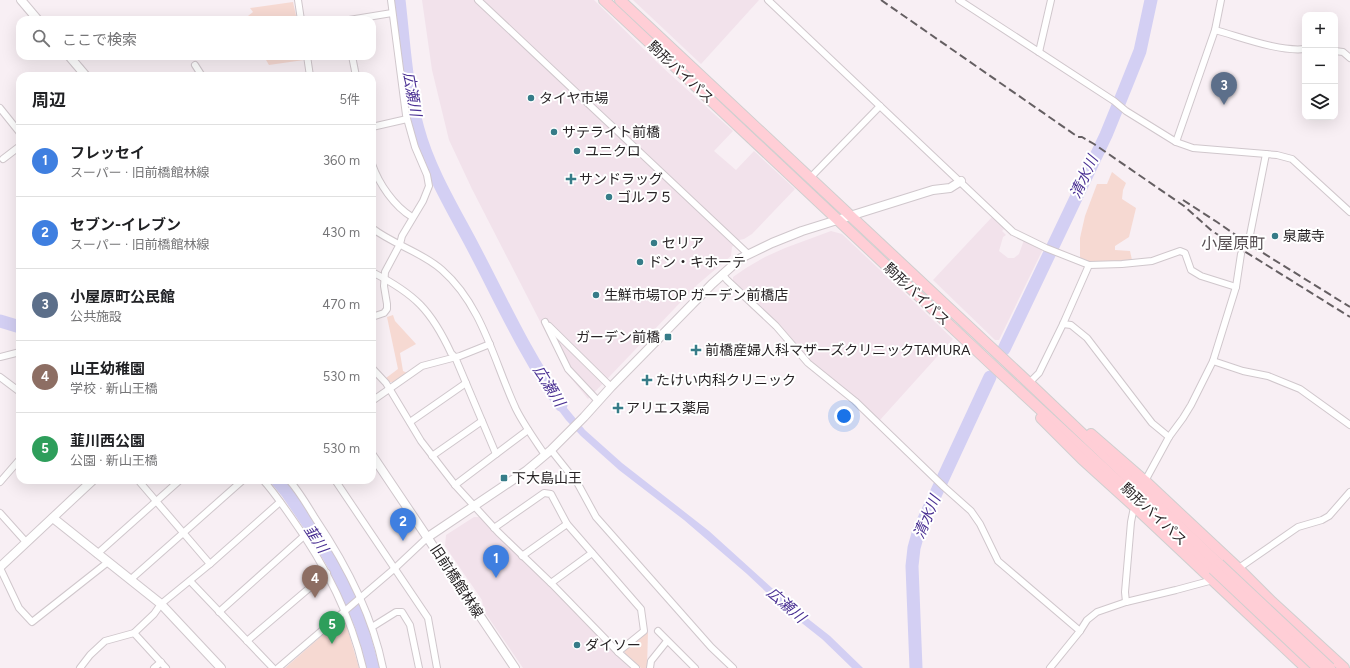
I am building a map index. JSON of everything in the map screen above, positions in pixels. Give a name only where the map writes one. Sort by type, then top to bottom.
[{"type":"main road","name":"駒形バイパス","points":[[604,0],[1318,668]]},
{"type":"main road","name":"駒形バイパス","points":[[621,5],[810,178],[1038,392],[1215,573],[1330,668]]},
{"type":"main road","points":[[621,5],[644,38]]},
{"type":"main road","points":[[1014,384],[1030,407],[1082,460],[1136,508],[1215,573],[1306,668]]},
{"type":"main road","points":[[1038,392],[1071,416],[1145,481],[1236,570],[1344,668]]},
{"type":"street","points":[[21,0],[35,16]]},
{"type":"street","points":[[298,0],[300,16]]},
{"type":"street","points":[[376,316],[384,313],[387,309],[384,272],[400,244],[402,236],[423,201],[429,186],[429,181],[415,147],[402,95],[391,0]]},
{"type":"street","points":[[478,0],[748,254]]},
{"type":"street","points":[[768,0],[961,181],[1013,232],[1046,248],[1089,265],[1152,261],[1180,251],[1185,253],[1191,270],[1201,276],[1236,287]]},
{"type":"street","points":[[959,0],[1176,142],[1193,148],[1277,155],[1292,159],[1350,212]]},
{"type":"street","points":[[1039,52],[1051,0]]},
{"type":"street","points":[[1176,142],[1215,30],[1221,0]]},
{"type":"street","points":[[374,16],[392,13]]},
{"type":"street","points":[[1215,30],[1261,44],[1302,49]]},
{"type":"street","points":[[1338,51],[1343,52],[1350,58]]},
{"type":"street","points":[[72,60],[82,72]]},
{"type":"street","points":[[308,60],[309,72]]},
{"type":"street","points":[[353,60],[355,72]]},
{"type":"street","points":[[195,65],[199,72]]},
{"type":"street","points":[[810,178],[880,106]]},
{"type":"street","points":[[0,108],[16,122]]},
{"type":"street","points":[[376,126],[407,119]]},
{"type":"street","points":[[2,159],[16,149]]},
{"type":"street","points":[[1249,240],[1266,154]]},
{"type":"street","points":[[376,174],[386,192],[412,218]]},
{"type":"street","points":[[278,668],[428,538],[526,471],[548,453],[722,274],[748,254],[787,236],[826,222],[838,220],[933,190],[950,188],[961,181]]},
{"type":"street","points":[[376,230],[431,261],[456,283],[474,309],[490,344],[516,410],[528,430],[578,484],[596,517],[711,648],[733,668]]},
{"type":"street","points":[[1145,481],[1169,437],[1183,418],[1213,361],[1236,287],[1241,254]]},
{"type":"street","points":[[1029,384],[1039,374],[1089,265]]},
{"type":"street","points":[[376,274],[397,286],[423,307],[433,319],[451,353],[455,357],[496,454]]},
{"type":"street","points":[[722,274],[776,326],[808,363],[855,401],[977,517],[998,562],[1080,631]]},
{"type":"street","points":[[598,401],[568,369],[545,322],[611,387]]},
{"type":"street","points":[[1063,324],[1071,325],[1087,338],[1152,423],[1169,437]]},
{"type":"street","points":[[376,399],[422,366],[455,357],[490,344]]},
{"type":"street","points":[[0,357],[16,353]]},
{"type":"street","points":[[1213,361],[1243,371],[1268,376],[1292,385],[1300,389],[1350,425]]},
{"type":"street","points":[[376,372],[391,389],[432,456],[455,485],[494,528],[551,583],[618,652],[636,668]]},
{"type":"street","points":[[0,377],[16,389]]},
{"type":"street","points":[[410,422],[466,383]]},
{"type":"street","points":[[432,456],[482,421]]},
{"type":"street","points":[[455,485],[528,430]]},
{"type":"street","name":"旧前橋館林線","points":[[376,460],[515,668]]},
{"type":"street","points":[[0,482],[16,464]]},
{"type":"street","points":[[90,484],[0,568],[19,608],[32,622],[108,562]]},
{"type":"street","points":[[141,484],[210,564]]},
{"type":"street","points":[[97,554],[175,484]]},
{"type":"street","points":[[130,580],[239,484]]},
{"type":"street","points":[[266,484],[304,536],[347,609],[363,668]]},
{"type":"street","points":[[292,484],[332,543],[372,627],[383,668]]},
{"type":"street","points":[[337,484],[428,618],[437,668]]},
{"type":"street","points":[[1236,570],[1298,527],[1322,520],[1329,516],[1350,492]]},
{"type":"street","points":[[494,528],[544,493],[551,494],[567,524],[641,609],[644,631],[618,652]]},
{"type":"street","points":[[80,668],[90,655],[105,641],[134,633],[154,614],[161,604],[210,564],[280,502]]},
{"type":"street","points":[[1126,602],[1125,592],[1130,522],[1136,508]]},
{"type":"street","points":[[0,514],[26,542]]},
{"type":"street","points":[[52,518],[161,604],[221,668]]},
{"type":"street","points":[[522,556],[567,524]]},
{"type":"street","points":[[219,612],[304,536]]},
{"type":"street","points":[[551,583],[592,553]]},
{"type":"street","points":[[247,641],[327,573]]},
{"type":"street","points":[[1050,668],[1087,620],[1097,612],[1126,602],[1176,590],[1215,573]]},
{"type":"street","points":[[190,581],[273,668]]},
{"type":"street","points":[[372,627],[396,612],[402,612],[410,625],[419,668]]},
{"type":"street","points":[[658,631],[696,668]]},
{"type":"street","points":[[134,633],[166,668]]},
{"type":"street","points":[[650,668],[651,661],[667,641]]},
{"type":"street","points":[[154,668],[161,662]]},
{"type":"shaded area","points":[[422,0],[594,0],[661,66],[733,131],[714,151],[736,170],[754,151],[795,189],[752,234],[739,240],[732,247],[731,256],[697,285],[588,399],[566,372],[472,189],[449,140],[432,70]]},
{"type":"shaded area","points":[[633,0],[759,0],[701,64]]},
{"type":"shaded area","points":[[293,2],[296,16],[248,16],[253,12],[250,8]]},
{"type":"shaded area","points":[[266,60],[304,60],[269,65]]},
{"type":"shaded area","points":[[1112,172],[1126,183],[1123,190],[1122,199],[1136,208],[1129,237],[1115,246],[1115,250],[1130,251],[1132,260],[1090,263],[1080,258],[1080,238],[1085,216],[1097,184],[1107,184]]},
{"type":"shaded area","points":[[993,216],[1005,228],[1002,231],[1006,235],[1003,237],[999,251],[1008,258],[1014,258],[1019,254],[1024,240],[1043,249],[999,340],[995,340],[933,280]]},
{"type":"shaded area","points":[[831,231],[842,234],[953,339],[880,420],[811,361],[779,324],[733,281],[733,277],[765,257]]},
{"type":"shaded area","points":[[393,315],[395,321],[416,344],[400,353],[403,371],[407,373],[395,382],[389,382],[386,378],[398,369],[387,317]]},
{"type":"shaded area","points":[[474,517],[479,517],[546,582],[619,658],[631,668],[523,668],[484,611],[482,600],[445,546],[446,535]]},
{"type":"shaded area","points":[[341,619],[345,620],[359,668],[285,668]]},
{"type":"shaded area","points":[[648,632],[647,668],[641,668],[625,654],[625,651]]},
{"type":"water","points":[[548,390],[553,391],[585,430],[622,463],[709,531],[793,607],[830,636],[863,668],[852,668],[822,639],[784,609],[747,574],[684,520],[619,470],[581,436],[566,420],[548,396]]},
{"type":"waterway","name":"広瀬川","points":[[399,0],[411,97],[418,129],[428,159],[514,328],[536,367],[561,405]]},
{"type":"waterway","name":"清水川","points":[[1004,349],[1106,135],[1140,51],[1151,0]]},
{"type":"waterway","name":"韮川","points":[[0,321],[16,326]]},
{"type":"waterway","name":"清水川","points":[[916,668],[912,566],[914,548],[919,530],[990,377]]},
{"type":"waterway","name":"韮川","points":[[280,484],[317,536],[335,567],[361,625],[373,668]]},
{"type":"railway","points":[[881,0],[1078,137],[1082,137],[1094,144],[1184,206],[1212,231],[1350,317]]},
{"type":"railway","points":[[1183,200],[1247,243],[1350,307]]},
{"type":"place","name":"タイヤ市場","points":[[531,98]]},
{"type":"place","name":"小屋原町公民館","points":[[1224,105]]},
{"type":"place","name":"サテライト前橋","points":[[554,132]]},
{"type":"place","name":"ユニクロ","points":[[577,151]]},
{"type":"place","name":"サンドラッグ","points":[[571,179]]},
{"type":"place","name":"ゴルフ５","points":[[609,197]]},
{"type":"place","name":"泉蔵寺","points":[[1275,236]]},
{"type":"place","name":"セリア","points":[[654,243]]},
{"type":"place","name":"ドン・キホーテ","points":[[640,262]]},
{"type":"place","name":"生鮮市場TOP ガーデン前橋店","points":[[596,295]]},
{"type":"place","name":"ガーデン前橋","points":[[668,337]]},
{"type":"place","name":"前橋産婦人科マザーズクリニックTAMURA","points":[[696,350]]},
{"type":"place","name":"たけい内科クリニック","points":[[647,380]]},
{"type":"place","name":"アリエス薬局","points":[[618,408]]},
{"type":"place","name":"下大島山王","points":[[504,478]]},
{"type":"place","name":"セブン-イレブン","points":[[403,541]]},
{"type":"place","name":"フレッセイ","points":[[496,578]]},
{"type":"place","name":"山王幼稚園","points":[[315,598]]},
{"type":"place","name":"韮川西公園","points":[[332,644]]},
{"type":"place","name":"ダイソー","points":[[577,645]]},
{"type":"district","name":"小屋原町","points":[[1233,243]]}]
